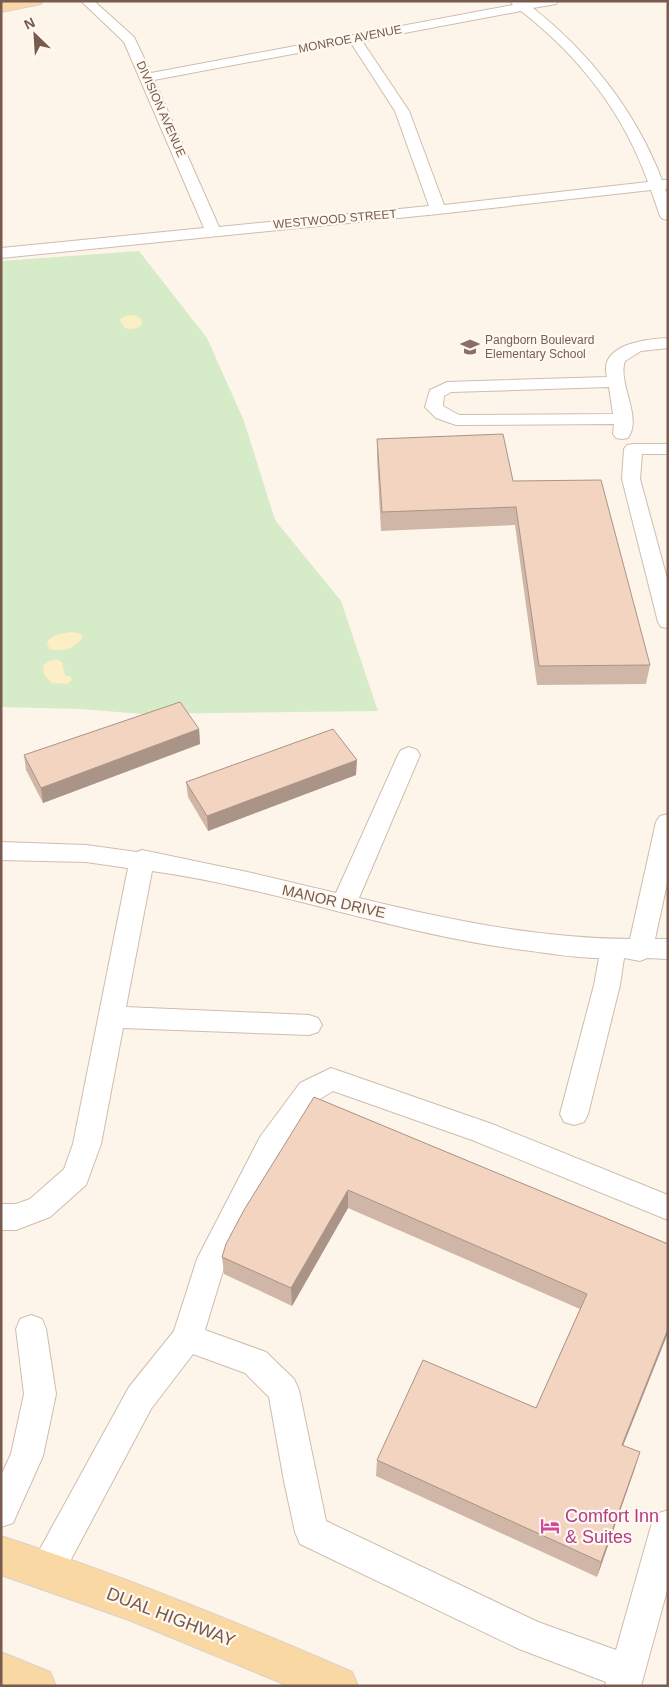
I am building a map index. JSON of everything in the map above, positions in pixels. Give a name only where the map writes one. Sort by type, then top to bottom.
[{"type":"main road","points":[[1,8],[36,1]]},
{"type":"main road","name":"DUAL HIGHWAY","points":[[1,1555],[208,1629],[338,1686]]},
{"type":"main road","points":[[1,1672],[36,1686]]},
{"type":"street","name":"DIVISION AVENUE","points":[[87,1],[130,40],[213,231]]},
{"type":"street","name":"MONROE AVENUE","points":[[148,78],[520,4],[552,1]]},
{"type":"street","points":[[520,4],[570,48],[609,95],[638,140],[662,185],[668,216]]},
{"type":"street","points":[[354,38],[402,111],[438,210]]},
{"type":"street","name":"WESTWOOD STREET","points":[[1,253],[438,210],[662,185]]},
{"type":"street","points":[[668,343],[632,348],[619,357],[614,368],[624,419],[622,438],[633,449],[668,449]]},
{"type":"street","points":[[617,382],[448,387],[436,394],[434,407],[442,414],[456,420],[624,419]]},
{"type":"street","points":[[633,449],[631,479],[668,622]]},
{"type":"street","points":[[344,904],[409,755]]},
{"type":"street","points":[[640,951],[668,822]]},
{"type":"street","name":"MANOR DRIVE","points":[[1,850],[78,852],[142,859],[497,939],[613,951],[668,949]]},
{"type":"street","points":[[1,1217],[16,1217],[40,1208],[76,1176],[87,1144],[142,859]]},
{"type":"street","points":[[574,1114],[613,951]]},
{"type":"street","points":[[112,1017],[309,1026]]},
{"type":"street","points":[[47,1570],[140,1398],[187,1338],[212,1258],[270,1145],[310,1091],[332,1080],[482,1132],[668,1208]]},
{"type":"street","points":[[1,1511],[27,1456],[40,1394],[31,1329]]},
{"type":"street","points":[[187,1338],[255,1362],[283,1390],[300,1481],[312,1532],[531,1637],[625,1679],[668,1526]]},
{"type":"green space","points":[[139,251],[207,338],[244,421],[275,520],[341,601],[378,711],[143,714],[81,709],[1,707],[1,261]]},
{"type":"sand","points":[[129,315],[139,318],[142,324],[133,329],[124,327],[120,321],[121,318]]},
{"type":"sand","points":[[70,632],[83,636],[77,644],[64,650],[50,649],[47,644],[48,640],[56,635]]},
{"type":"sand","points":[[56,659],[62,662],[65,675],[71,677],[72,680],[67,684],[52,683],[44,675],[43,666],[47,662]]},
{"type":"building","points":[[503,434],[513,481],[601,480],[650,665],[539,666],[516,507],[382,512],[377,439]]},
{"type":"building","points":[[180,702],[199,729],[41,788],[24,755]]},
{"type":"building","points":[[333,729],[357,760],[207,816],[186,782]]},
{"type":"building","points":[[314,1097],[668,1244],[668,1329],[622,1445],[640,1452],[601,1562],[377,1460],[423,1360],[536,1408],[587,1294],[348,1190],[291,1288],[222,1257],[226,1244],[244,1210]]},
{"type":"place","name":"Pangborn Boulevard Elementary School","points":[[470,347]]},
{"type":"place","name":"Comfort Inn & Suites","points":[[550,1526]]}]
